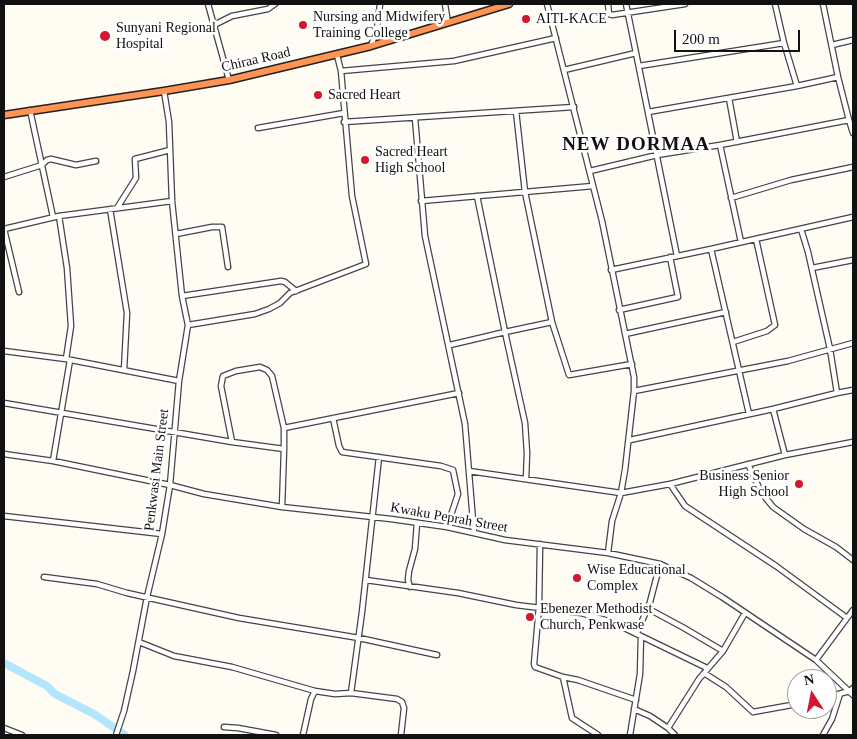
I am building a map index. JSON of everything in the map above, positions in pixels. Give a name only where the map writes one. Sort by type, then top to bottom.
[{"type":"highway","name":"Chiraa Road","points":[[4,114],[229,80],[371,46],[509,4]]},
{"type":"street","points":[[208,4],[229,80]]},
{"type":"street","points":[[214,25],[232,16],[268,9],[275,4]]},
{"type":"street","points":[[371,46],[380,4]]},
{"type":"street","points":[[445,4],[448,23]]},
{"type":"street","points":[[546,4],[602,221],[632,364],[634,391],[630,440],[621,493],[612,521],[608,553]]},
{"type":"street","points":[[608,4],[610,15],[685,4]]},
{"type":"street","points":[[626,4],[677,256]]},
{"type":"street","points":[[775,4],[797,86]]},
{"type":"street","points":[[822,4],[853,133]]},
{"type":"street","points":[[341,71],[454,61],[556,38]]},
{"type":"street","points":[[832,46],[853,40]]},
{"type":"street","points":[[639,66],[784,43]]},
{"type":"street","points":[[564,70],[636,54]]},
{"type":"street","points":[[164,91],[169,122],[172,201],[182,296],[188,325],[255,314],[280,303],[290,293],[366,264],[352,196],[341,71],[337,55]]},
{"type":"street","points":[[648,112],[838,77]]},
{"type":"street","points":[[729,98],[737,142]]},
{"type":"street","points":[[344,122],[574,107]]},
{"type":"street","points":[[30,110],[53,217]]},
{"type":"street","points":[[516,111],[524,192],[552,322],[569,375],[632,364]]},
{"type":"street","points":[[258,128],[344,113]]},
{"type":"street","points":[[415,118],[421,201],[426,236],[466,424],[474,533]]},
{"type":"street","points":[[590,171],[657,155],[737,142],[849,120]]},
{"type":"street","points":[[720,145],[741,242]]},
{"type":"street","points":[[117,208],[136,178],[135,159],[170,150]]},
{"type":"street","points":[[4,177],[51,159],[76,165],[96,161]]},
{"type":"street","points":[[731,198],[791,180],[853,168]]},
{"type":"street","points":[[421,201],[593,186]]},
{"type":"street","points":[[477,196],[526,423],[528,453],[526,479]]},
{"type":"street","points":[[19,292],[4,229],[59,216],[172,201]]},
{"type":"street","points":[[110,209],[127,313],[124,370]]},
{"type":"street","points":[[54,461],[62,413],[71,326],[68,268],[59,216]]},
{"type":"street","points":[[612,270],[853,217]]},
{"type":"street","points":[[176,234],[212,227],[222,227],[228,267]]},
{"type":"street","points":[[801,229],[812,268],[830,349],[837,393]]},
{"type":"street","points":[[733,342],[767,332],[775,325],[756,239]]},
{"type":"street","points":[[711,249],[749,414]]},
{"type":"street","points":[[620,310],[678,297],[670,257]]},
{"type":"street","points":[[812,268],[853,260]]},
{"type":"street","points":[[182,296],[281,280],[296,291]]},
{"type":"street","points":[[625,334],[726,312]]},
{"type":"street","points":[[450,345],[552,322]]},
{"type":"street","name":"Penkwasi Main Street","points":[[117,731],[124,712],[147,597],[162,534],[170,485],[179,381],[188,325]]},
{"type":"street","points":[[634,391],[788,361],[853,343]]},
{"type":"street","points":[[4,351],[68,360],[179,381]]},
{"type":"street","points":[[232,442],[220,386],[223,376],[231,372],[260,366],[272,376],[284,428],[282,507]]},
{"type":"street","points":[[630,440],[853,390]]},
{"type":"street","points":[[284,428],[459,393]]},
{"type":"street","points":[[4,403],[232,442],[284,449]]},
{"type":"street","points":[[773,409],[785,455]]},
{"type":"street","points":[[333,418],[342,452],[442,466],[453,470],[458,494],[447,527]]},
{"type":"street","points":[[469,471],[621,493],[670,484],[785,455],[853,442]]},
{"type":"street","name":"Kwaku Peprah Street","points":[[4,454],[54,461],[204,494],[282,507],[371,516],[447,527],[505,540],[608,553],[660,564],[690,578],[722,597],[816,660],[852,691]]},
{"type":"street","points":[[351,693],[366,580],[378,457]]},
{"type":"street","points":[[748,464],[761,492],[773,507],[853,560]]},
{"type":"street","points":[[670,484],[685,506],[776,566],[847,618]]},
{"type":"street","points":[[4,516],[162,534]]},
{"type":"street","points":[[410,587],[409,571],[417,523]]},
{"type":"street","points":[[540,544],[539,608],[535,666],[636,700]]},
{"type":"street","points":[[630,735],[640,674],[639,635],[660,564]]},
{"type":"street","points":[[44,577],[97,584],[127,593],[239,618],[359,638],[437,655]]},
{"type":"street","points":[[366,580],[458,592],[516,605],[581,613],[601,618],[639,635],[706,670],[753,712],[787,706]]},
{"type":"street","points":[[647,608],[722,651]]},
{"type":"street","points":[[816,660],[853,610]]},
{"type":"street","points":[[668,728],[706,670],[722,651],[745,613]]},
{"type":"street","points":[[139,642],[174,656],[232,667],[315,691],[335,694],[351,693],[397,699],[402,702],[404,708],[401,735]]},
{"type":"street","points":[[563,677],[572,718],[598,735]]},
{"type":"street","points":[[303,735],[310,699],[315,691]]},
{"type":"street","points":[[837,695],[852,691]]},
{"type":"street","points":[[823,735],[832,718],[840,694]]},
{"type":"street","points":[[634,709],[650,716],[675,735]]},
{"type":"street","points":[[224,727],[276,735]]},
{"type":"street","points":[[4,728],[22,735]]},
{"type":"waterway","points":[[4,663],[47,686],[55,694],[94,714],[125,735]]},
{"type":"place","name":"AITI-KACE","points":[[526,19]]},
{"type":"place","name":"Nursing and Midwifery Training College","points":[[303,25]]},
{"type":"place","name":"Sunyani Regional Hospital","points":[[105,36]]},
{"type":"place","name":"Sacred Heart","points":[[318,95]]},
{"type":"place","name":"Sacred Heart High School","points":[[365,160]]},
{"type":"place","name":"Business Senior High School","points":[[799,484]]},
{"type":"place","name":"Wise Educational Complex","points":[[577,578]]},
{"type":"place","name":"Ebenezer Methodist Church, Penkwase","points":[[530,617]]},
{"type":"district","name":"NEW DORMAA","points":[[636,145]]}]
